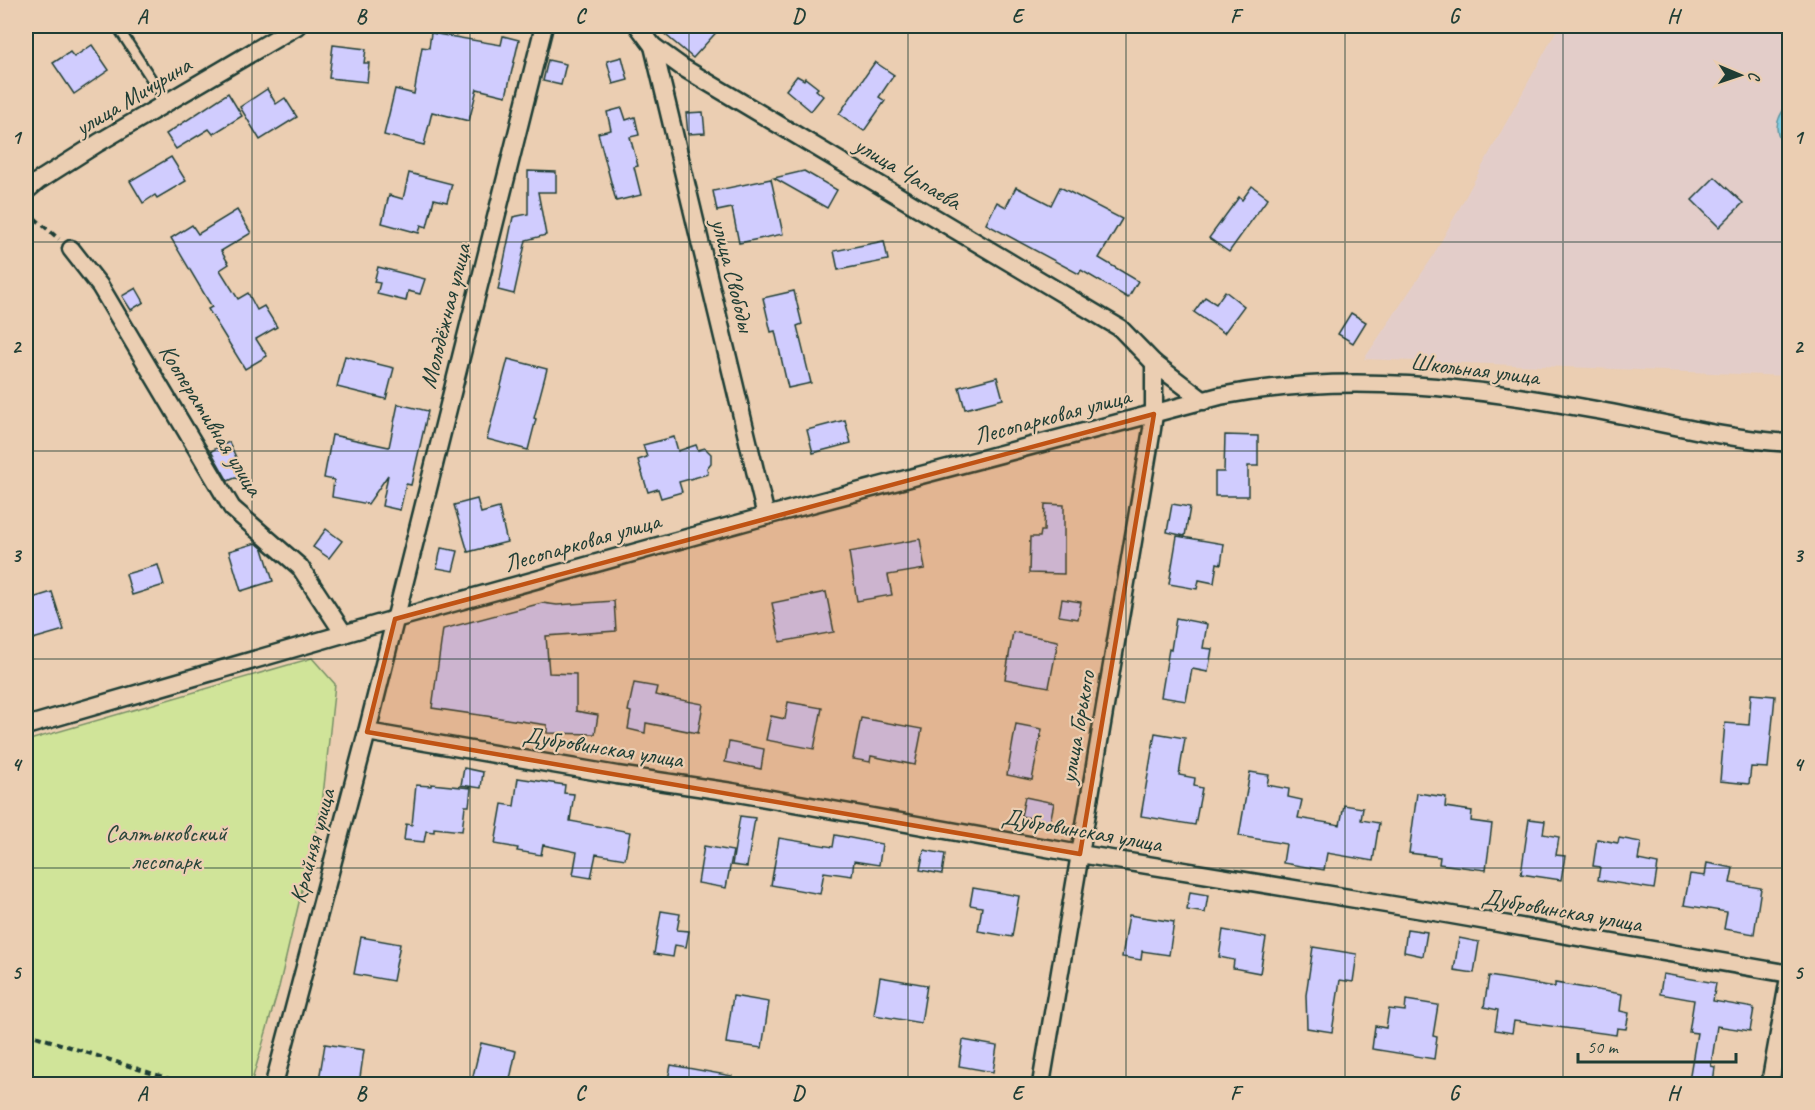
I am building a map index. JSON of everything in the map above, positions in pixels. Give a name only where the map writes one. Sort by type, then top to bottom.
[{"type":"street","name":"улица Мичурина","points":[[26,191],[38,181],[297,26]]},
{"type":"street","name":"Молодёжная улица","points":[[395,619],[544,26]]},
{"type":"street","name":"улица Чапаева","points":[[638,26],[653,46],[682,67],[1120,328],[1154,363],[1204,401]]},
{"type":"street","name":"улица Свободы","points":[[653,46],[766,516]]},
{"type":"street","name":"Кооперативная улица","points":[[71,249],[100,286],[232,508],[300,567],[344,634]]},
{"type":"street","points":[[1154,363],[1154,414]]},
{"type":"street","name":"Школьная улица","points":[[1154,414],[1259,388],[1296,384],[1455,387],[1736,437],[1790,443]]},
{"type":"street","name":"Лесопарковая улица","points":[[26,726],[395,619],[766,516],[1154,414]]},
{"type":"street","name":"улица Горького","points":[[1041,1084],[1154,414]]},
{"type":"street","name":"Крайняя улица","points":[[274,1084],[395,619]]},
{"type":"street","name":"Дубровинская улица","points":[[367,732],[617,775],[732,792],[1080,854],[1789,973]]},
{"type":"street","points":[[1770,1084],[1789,973]]},
{"type":"lane","points":[[117,26],[167,103]]},
{"type":"path","points":[[26,213],[71,249]]},
{"type":"path","points":[[26,1034],[185,1084]]},
{"type":"highlighted area","points":[[1154,414],[1080,854],[367,732],[395,619]]},
{"type":"shaded area","points":[[1559,26],[1789,26],[1789,376],[1364,359],[1432,258]]},
{"type":"green space","name":"Салтыковский лесопарк","points":[[312,658],[335,684],[322,805],[279,987],[251,1084],[26,1084],[26,741]]},
{"type":"water","points":[[1789,102],[1789,153],[1780,140],[1777,128],[1780,116]]},
{"type":"building","points":[[655,26],[722,26],[693,58]]},
{"type":"building","points":[[431,33],[501,45],[503,36],[519,40],[506,96],[477,89],[469,121],[432,112],[424,145],[384,135],[395,89],[414,94],[422,47],[429,48]]},
{"type":"building","points":[[92,45],[109,70],[74,94],[53,63],[70,52],[74,57]]},
{"type":"building","points":[[333,45],[366,49],[364,63],[369,63],[367,82],[329,78]]},
{"type":"building","points":[[622,57],[628,80],[613,84],[607,61]]},
{"type":"building","points":[[548,60],[566,64],[561,85],[543,81]]},
{"type":"building","points":[[875,62],[894,75],[879,97],[885,101],[864,131],[839,114]]},
{"type":"building","points":[[797,76],[804,80],[805,78],[818,88],[816,90],[823,96],[811,111],[786,90]]},
{"type":"building","points":[[267,89],[276,104],[285,98],[297,117],[260,140],[240,107]]},
{"type":"building","points":[[228,93],[242,116],[213,134],[209,129],[176,149],[166,134]]},
{"type":"building","points":[[622,108],[626,120],[635,117],[639,135],[630,137],[638,166],[634,167],[641,195],[616,201],[598,133],[611,130],[607,112]]},
{"type":"building","points":[[703,112],[705,133],[688,134],[686,113]]},
{"type":"building","points":[[171,157],[186,181],[157,198],[155,195],[143,203],[130,181]]},
{"type":"building","points":[[528,171],[556,172],[556,192],[538,192],[546,235],[526,240],[514,294],[498,290],[513,217],[528,214]]},
{"type":"building","points":[[804,171],[837,190],[827,208],[774,178]]},
{"type":"building","points":[[409,173],[452,184],[447,202],[434,199],[427,227],[421,225],[419,233],[382,223],[389,195],[403,199]]},
{"type":"building","points":[[1715,177],[1743,203],[1719,227],[1692,200]]},
{"type":"building","points":[[771,179],[783,234],[739,243],[732,208],[717,211],[713,191]]},
{"type":"building","points":[[1252,186],[1268,198],[1229,252],[1209,238],[1239,197],[1242,200]]},
{"type":"building","points":[[1016,187],[1051,205],[1060,187],[1122,219],[1099,258],[1138,281],[1128,298],[1081,270],[1079,274],[986,224],[997,202],[1006,207]]},
{"type":"building","points":[[237,210],[251,233],[221,251],[229,264],[220,270],[238,299],[248,293],[257,310],[264,306],[277,327],[256,339],[267,356],[245,369],[208,309],[212,307],[171,238],[192,225],[198,234]]},
{"type":"building","points":[[884,241],[888,260],[838,270],[834,251]]},
{"type":"building","points":[[378,267],[425,279],[420,294],[408,291],[406,301],[377,294],[380,283],[374,282]]},
{"type":"building","points":[[136,288],[144,302],[131,310],[122,296]]},
{"type":"building","points":[[794,291],[802,324],[797,326],[811,383],[788,388],[775,331],[771,332],[763,298]]},
{"type":"building","points":[[1225,291],[1244,306],[1224,333],[1194,312],[1205,297],[1216,304]]},
{"type":"building","points":[[1351,313],[1366,322],[1353,343],[1338,334]]},
{"type":"building","points":[[345,356],[394,368],[386,399],[337,387]]},
{"type":"building","points":[[508,359],[547,369],[528,450],[487,439]]},
{"type":"building","points":[[997,377],[1003,399],[965,409],[959,387]]},
{"type":"building","points":[[398,404],[428,411],[411,485],[406,484],[400,510],[382,506],[388,475],[368,504],[332,497],[334,480],[324,478],[332,435],[389,447]]},
{"type":"building","points":[[845,420],[851,443],[813,453],[807,430]]},
{"type":"building","points":[[1225,435],[1258,436],[1258,466],[1248,466],[1248,496],[1215,496],[1215,472],[1224,472]]},
{"type":"building","points":[[674,437],[678,451],[696,445],[698,450],[705,448],[711,454],[711,463],[707,468],[708,474],[679,482],[682,492],[661,498],[658,489],[648,492],[638,460],[647,457],[643,445]]},
{"type":"building","points":[[229,442],[247,480],[235,478],[228,481],[211,451]]},
{"type":"building","points":[[477,499],[481,513],[499,508],[507,542],[468,552],[454,505]]},
{"type":"building","points":[[1045,504],[1064,505],[1064,574],[1029,573],[1030,537],[1040,537],[1041,531],[1044,531]]},
{"type":"building","points":[[1172,504],[1190,507],[1185,536],[1167,532]]},
{"type":"building","points":[[326,529],[342,541],[329,558],[313,547]]},
{"type":"building","points":[[1177,536],[1224,544],[1221,564],[1217,563],[1214,583],[1199,580],[1197,589],[1169,584]]},
{"type":"building","points":[[920,539],[925,569],[888,575],[892,595],[857,601],[849,552]]},
{"type":"building","points":[[256,543],[263,549],[273,581],[241,591],[229,551]]},
{"type":"building","points":[[441,548],[458,551],[453,571],[437,568]]},
{"type":"building","points":[[158,565],[164,585],[132,595],[126,574]]},
{"type":"building","points":[[52,592],[64,630],[26,641],[26,600]]},
{"type":"building","points":[[826,592],[834,632],[780,642],[772,603]]},
{"type":"building","points":[[1062,599],[1081,602],[1078,619],[1059,616]]},
{"type":"building","points":[[614,601],[616,631],[546,636],[549,673],[576,674],[576,711],[598,715],[595,734],[547,733],[547,725],[432,708],[443,629],[542,603],[557,605]]},
{"type":"building","points":[[1176,618],[1207,624],[1203,648],[1212,649],[1208,672],[1192,669],[1186,701],[1161,697]]},
{"type":"building","points":[[1013,632],[1058,641],[1049,687],[1005,679]]},
{"type":"building","points":[[634,683],[657,687],[655,695],[703,704],[698,733],[646,723],[645,733],[628,729],[631,712],[628,711]]},
{"type":"building","points":[[1751,694],[1775,696],[1768,768],[1751,767],[1749,784],[1720,781],[1725,723],[1749,725]]},
{"type":"building","points":[[788,702],[822,708],[814,749],[766,740],[771,716],[785,719]]},
{"type":"building","points":[[861,718],[922,729],[915,765],[871,756],[870,762],[853,759]]},
{"type":"building","points":[[1016,724],[1042,729],[1032,780],[1007,775]]},
{"type":"building","points":[[1155,733],[1185,738],[1179,775],[1195,778],[1194,786],[1202,788],[1195,825],[1141,816]]},
{"type":"building","points":[[729,742],[764,749],[761,769],[725,762]]},
{"type":"building","points":[[464,768],[483,772],[481,788],[461,785]]},
{"type":"building","points":[[1250,772],[1269,775],[1267,785],[1289,789],[1288,797],[1302,800],[1298,818],[1340,825],[1344,805],[1363,808],[1361,820],[1379,823],[1373,861],[1327,853],[1324,870],[1283,863],[1286,844],[1239,836]]},
{"type":"building","points":[[518,778],[565,785],[564,793],[574,794],[570,821],[630,832],[625,859],[596,854],[591,878],[573,875],[577,852],[543,845],[541,855],[495,844],[502,804],[514,806]]},
{"type":"building","points":[[431,784],[471,788],[469,806],[465,806],[462,831],[434,828],[434,832],[426,831],[424,842],[404,840],[406,824],[412,825],[416,785],[431,786]]},
{"type":"building","points":[[1417,793],[1446,797],[1445,807],[1472,811],[1471,821],[1492,824],[1486,870],[1439,864],[1440,857],[1409,853]]},
{"type":"building","points":[[1025,797],[1054,803],[1050,822],[1021,816]]},
{"type":"building","points":[[740,816],[755,818],[747,867],[732,865]]},
{"type":"building","points":[[1529,819],[1545,821],[1543,834],[1559,837],[1556,855],[1565,856],[1561,880],[1521,874]]},
{"type":"building","points":[[835,835],[882,844],[879,865],[854,861],[852,876],[824,872],[820,894],[771,885],[779,838],[833,847]]},
{"type":"building","points":[[1619,838],[1641,842],[1638,860],[1658,864],[1654,889],[1598,880],[1600,867],[1593,866],[1597,839],[1618,843]]},
{"type":"building","points":[[704,846],[733,851],[726,888],[698,883]]},
{"type":"building","points":[[924,850],[945,854],[942,874],[920,870]]},
{"type":"building","points":[[1707,863],[1733,868],[1730,883],[1761,888],[1754,934],[1724,929],[1727,912],[1684,905],[1690,874],[1705,876]]},
{"type":"building","points":[[973,888],[1019,896],[1012,937],[978,931],[982,907],[970,905]]},
{"type":"building","points":[[1190,892],[1208,895],[1205,913],[1187,910]]},
{"type":"building","points":[[661,911],[680,914],[677,930],[689,931],[686,947],[675,945],[673,957],[654,954]]},
{"type":"building","points":[[1129,915],[1174,922],[1169,955],[1142,951],[1141,960],[1122,957]]},
{"type":"building","points":[[1407,929],[1427,932],[1423,956],[1404,952]]},
{"type":"building","points":[[1223,930],[1266,938],[1260,973],[1233,968],[1234,960],[1219,957]]},
{"type":"building","points":[[361,937],[400,944],[393,981],[354,974]]},
{"type":"building","points":[[1459,938],[1479,942],[1474,973],[1454,970]]},
{"type":"building","points":[[1313,947],[1357,954],[1353,982],[1340,980],[1332,1032],[1307,1028],[1306,995]]},
{"type":"building","points":[[1663,974],[1716,983],[1713,1001],[1754,1008],[1750,1031],[1717,1026],[1711,1066],[1715,1067],[1713,1083],[1689,1080],[1697,1033],[1689,1032],[1694,1000],[1660,994]]},
{"type":"building","points":[[1489,976],[1555,987],[1555,983],[1622,994],[1620,1011],[1629,1013],[1626,1029],[1617,1028],[1616,1035],[1514,1021],[1512,1033],[1495,1030],[1498,1010],[1484,1007]]},
{"type":"building","points":[[880,977],[927,985],[921,1023],[874,1015]]},
{"type":"building","points":[[733,996],[769,1002],[762,1048],[726,1043]]},
{"type":"building","points":[[1406,1000],[1438,1005],[1433,1036],[1437,1037],[1434,1059],[1372,1049],[1375,1026],[1386,1028],[1389,1009],[1405,1011]]},
{"type":"building","points":[[963,1040],[997,1046],[993,1072],[959,1066]]},
{"type":"building","points":[[481,1043],[516,1051],[509,1084],[471,1084]]},
{"type":"building","points":[[325,1044],[364,1050],[359,1084],[319,1080]]},
{"type":"building","points":[[671,1065],[732,1076],[731,1084],[667,1084]]}]
